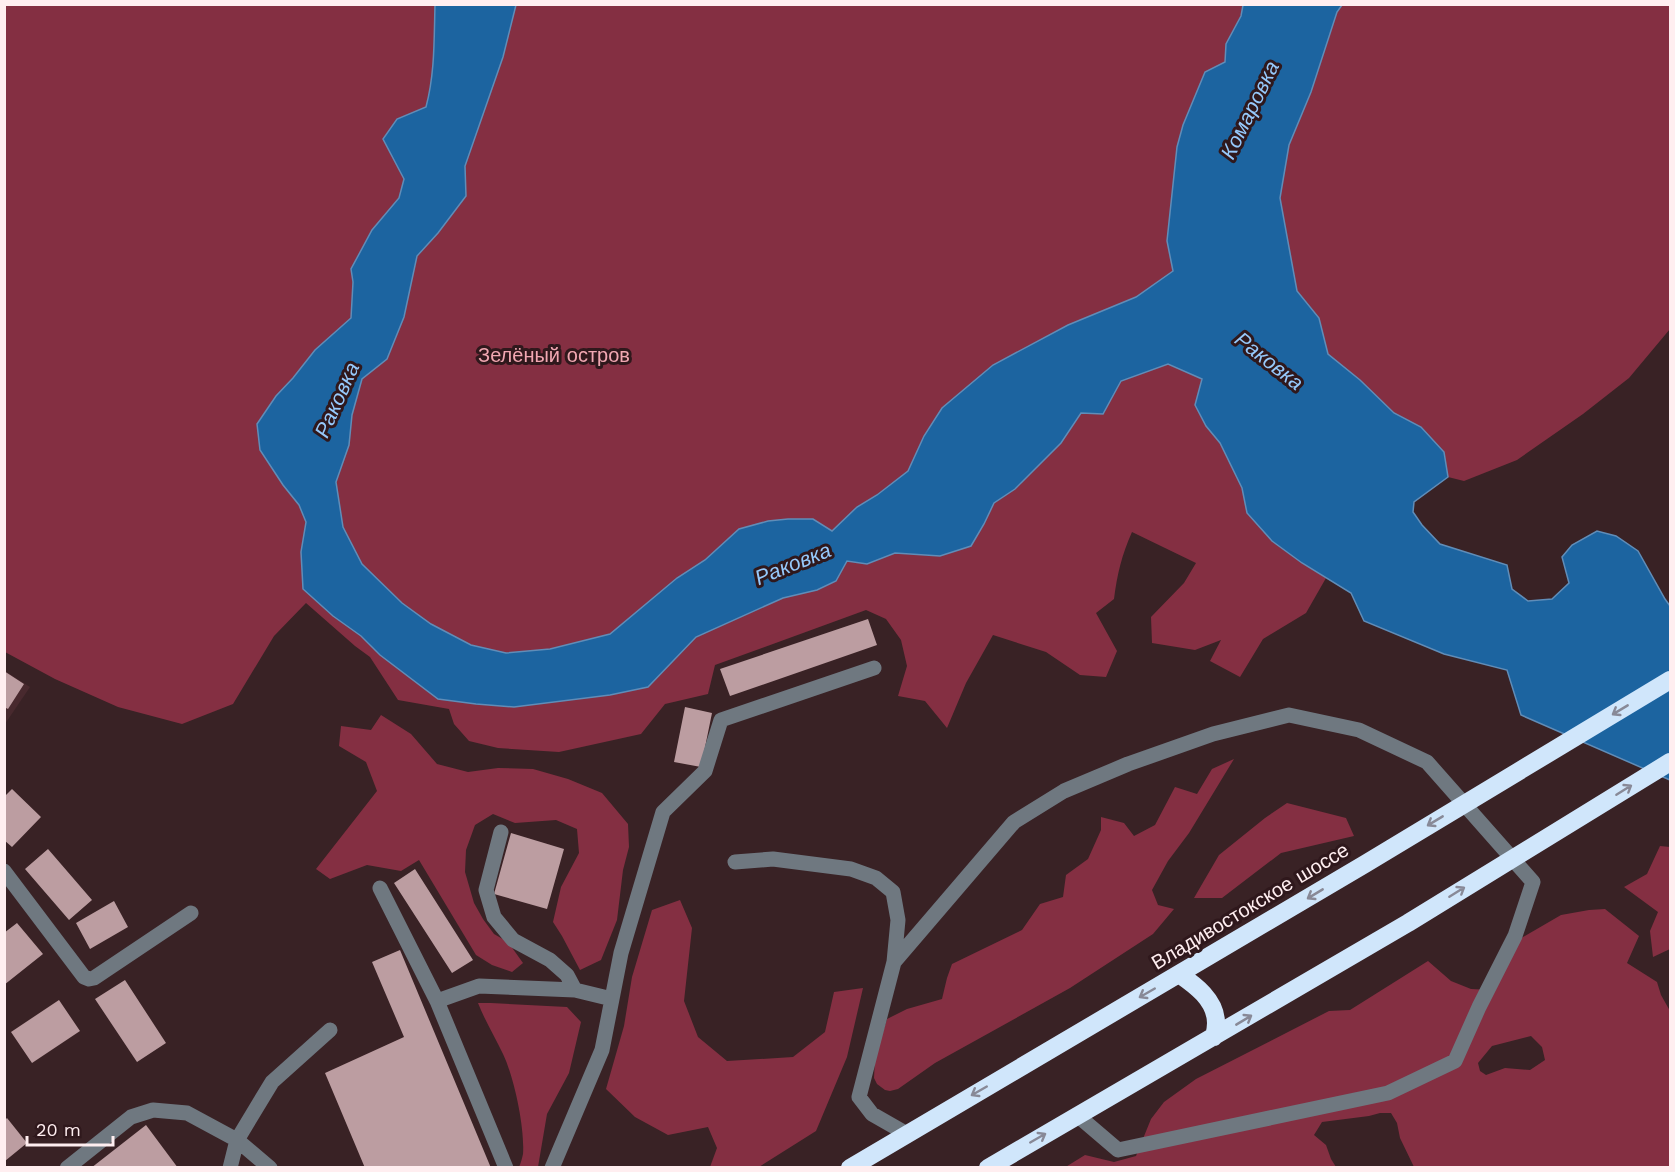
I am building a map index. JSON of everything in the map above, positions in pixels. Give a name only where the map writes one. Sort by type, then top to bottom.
[{"type":"highway","name":"Владивостокское шоссе","points":[[850,1167],[1365,864],[1671,680]]},
{"type":"highway","points":[[988,1167],[1408,923],[1671,762]]},
{"type":"highway","points":[[1179,974],[1197,986],[1212,1008],[1216,1022],[1214,1037]]},
{"type":"street","points":[[552,1167],[602,1050],[621,953],[663,812],[705,771],[721,720],[874,668]]},
{"type":"street","points":[[894,962],[1014,822],[1064,791],[1128,764],[1213,734],[1289,715],[1359,730],[1427,762],[1533,882],[1515,936],[1455,1060],[1388,1093],[1118,1150],[1077,1115]]},
{"type":"street","points":[[501,832],[486,890],[494,917],[513,940],[550,960],[567,975],[575,990]]},
{"type":"street","points":[[735,862],[774,859],[850,869],[876,878],[893,892],[898,920],[894,962],[859,1096],[872,1114],[907,1134]]},
{"type":"street","points":[[4,871],[84,977],[89,979],[94,978],[191,913]]},
{"type":"street","points":[[380,888],[437,1000],[506,1167]]},
{"type":"street","points":[[437,1000],[478,986],[575,990],[612,999]]},
{"type":"street","points":[[231,1167],[237,1140],[272,1082],[330,1030]]},
{"type":"street","points":[[66,1167],[131,1117],[153,1110],[187,1113],[237,1140],[270,1167]]},
{"type":"shaded area","points":[[5,671],[30,687],[5,724]]},
{"type":"green space","name":"Зелёный остров","points":[[4,5],[1670,5],[1670,329],[1629,378],[1583,414],[1517,460],[1464,481],[1448,477],[1414,502],[1413,512],[1326,578],[1306,613],[1263,639],[1240,677],[1210,661],[1221,640],[1195,650],[1152,643],[1151,617],[1184,583],[1196,563],[1132,532],[1120,565],[1114,599],[1096,613],[1117,651],[1106,677],[1080,675],[1046,652],[993,635],[966,683],[947,728],[925,701],[898,696],[907,666],[901,640],[886,619],[866,610],[715,665],[708,694],[665,704],[641,734],[559,752],[498,748],[469,741],[454,724],[449,709],[398,700],[370,657],[306,603],[274,636],[233,704],[182,724],[118,707],[55,679],[5,652]]},
{"type":"green space","points":[[381,715],[411,734],[437,764],[468,772],[498,768],[533,769],[568,779],[602,793],[628,824],[629,847],[623,870],[617,920],[601,960],[580,970],[553,922],[561,887],[579,853],[577,829],[556,820],[515,823],[493,814],[475,825],[466,850],[465,872],[474,903],[494,934],[508,942],[523,963],[512,972],[492,965],[476,955],[419,860],[401,871],[367,865],[330,879],[316,869],[377,791],[366,762],[339,746],[341,726],[371,730]]},
{"type":"green space","points":[[1234,759],[1189,833],[1168,861],[1152,890],[1158,905],[1174,909],[1153,934],[1070,988],[935,1063],[898,1089],[885,1090],[877,1084],[874,1078],[875,1058],[887,1019],[907,1009],[942,999],[952,964],[1022,930],[1040,904],[1063,897],[1066,875],[1088,859],[1101,830],[1101,817],[1124,823],[1134,836],[1155,825],[1175,787],[1197,794],[1212,769]]},
{"type":"green space","points":[[1287,803],[1346,818],[1354,836],[1281,853],[1222,898],[1194,898],[1219,855]]},
{"type":"green space","points":[[1660,846],[1670,847],[1670,949],[1653,957],[1650,931],[1658,912],[1624,887],[1647,874]]},
{"type":"green space","points":[[680,900],[692,928],[684,1001],[698,1037],[727,1061],[793,1057],[825,1032],[834,992],[863,988],[847,1057],[816,1131],[759,1167],[710,1167],[717,1148],[708,1127],[668,1135],[635,1117],[606,1089],[624,1026],[632,977],[652,910]]},
{"type":"green space","points":[[1605,909],[1639,936],[1627,963],[1657,982],[1670,1011],[1670,1167],[1414,1167],[1391,1113],[1380,1113],[1322,1122],[1314,1135],[1326,1145],[1336,1167],[1064,1168],[1085,1155],[1114,1162],[1136,1156],[1151,1119],[1164,1102],[1196,1079],[1329,1011],[1350,1010],[1428,961],[1451,981],[1471,989],[1491,990],[1518,940],[1561,915]],"holes":[[[1531,1036],[1542,1047],[1545,1060],[1530,1070],[1505,1068],[1486,1075],[1480,1071],[1478,1063],[1492,1046]]]},
{"type":"green space","points":[[478,1003],[567,1007],[581,1022],[569,1073],[547,1114],[538,1167],[519,1167],[523,1154],[523,1143],[515,1089],[503,1054]]},
{"type":"water","points":[[435,5],[516,5],[503,57],[465,166],[466,196],[417,256],[404,317],[387,359],[362,379],[352,415],[349,445],[336,482],[343,527],[362,564],[402,603],[431,624],[471,645],[506,653],[550,649],[610,634],[677,578],[705,560],[739,529],[768,521],[813,519],[832,531],[857,507],[908,471],[924,436],[942,408],[993,365],[1068,325],[1136,297],[1173,271],[1167,241],[1177,147],[1183,125],[1205,72],[1225,62],[1226,44],[1241,16],[1243,5],[1342,5],[1337,12],[1311,92],[1289,145],[1280,198],[1297,291],[1319,318],[1328,354],[1360,380],[1394,413],[1421,427],[1444,452],[1448,477],[1414,502],[1413,512],[1440,544],[1507,565],[1512,589],[1528,601],[1552,599],[1569,583],[1562,557],[1572,545],[1597,531],[1616,536],[1638,551],[1670,606],[1670,780],[1521,715],[1507,670],[1444,654],[1364,621],[1351,593],[1302,563],[1272,541],[1247,513],[1242,488],[1220,443],[1206,426],[1195,405],[1202,379],[1168,364],[1121,381],[1103,414],[1081,413],[1061,443],[1015,489],[994,503],[971,546],[940,556],[895,553],[867,564],[847,561],[836,581],[817,590],[783,598],[696,637],[648,687],[610,695],[514,707],[438,699],[380,655],[361,636],[333,616],[303,589],[301,552],[306,522],[299,505],[260,450],[257,424],[276,396],[315,350],[351,318],[353,282],[351,269],[372,230],[399,198],[404,179],[383,139],[397,119],[426,107],[433,69]]},
{"type":"building","points":[[868,619],[877,645],[730,696],[720,669]]},
{"type":"building","points":[[4,671],[24,684],[8,709],[4,707]]},
{"type":"building","points":[[685,707],[712,713],[701,767],[674,762]]},
{"type":"building","points":[[12,789],[41,817],[12,847],[4,840],[4,797]]},
{"type":"building","points":[[511,833],[564,849],[547,909],[494,894]]},
{"type":"building","points":[[48,849],[92,900],[69,920],[25,869]]},
{"type":"building","points":[[415,869],[473,960],[452,973],[394,883]]},
{"type":"building","points":[[114,901],[128,927],[90,949],[76,923]]},
{"type":"building","points":[[17,923],[43,954],[4,985],[4,933]]},
{"type":"building","points":[[400,950],[491,1168],[365,1168],[325,1073],[404,1037],[372,962]]},
{"type":"building","points":[[125,980],[166,1043],[137,1062],[95,999]]},
{"type":"building","points":[[59,1000],[80,1031],[32,1063],[11,1032]]},
{"type":"building","points":[[7,1118],[27,1143],[5,1161],[5,1120]]},
{"type":"building","points":[[146,1125],[178,1168],[91,1168]]},
{"type":"water label","name":"Комаровка","points":[[1250,110]]},
{"type":"water label","name":"Раковка","points":[[1269,361]]},
{"type":"water label","name":"Раковка","points":[[337,400]]},
{"type":"water label","name":"Раковка","points":[[793,564]]}]
